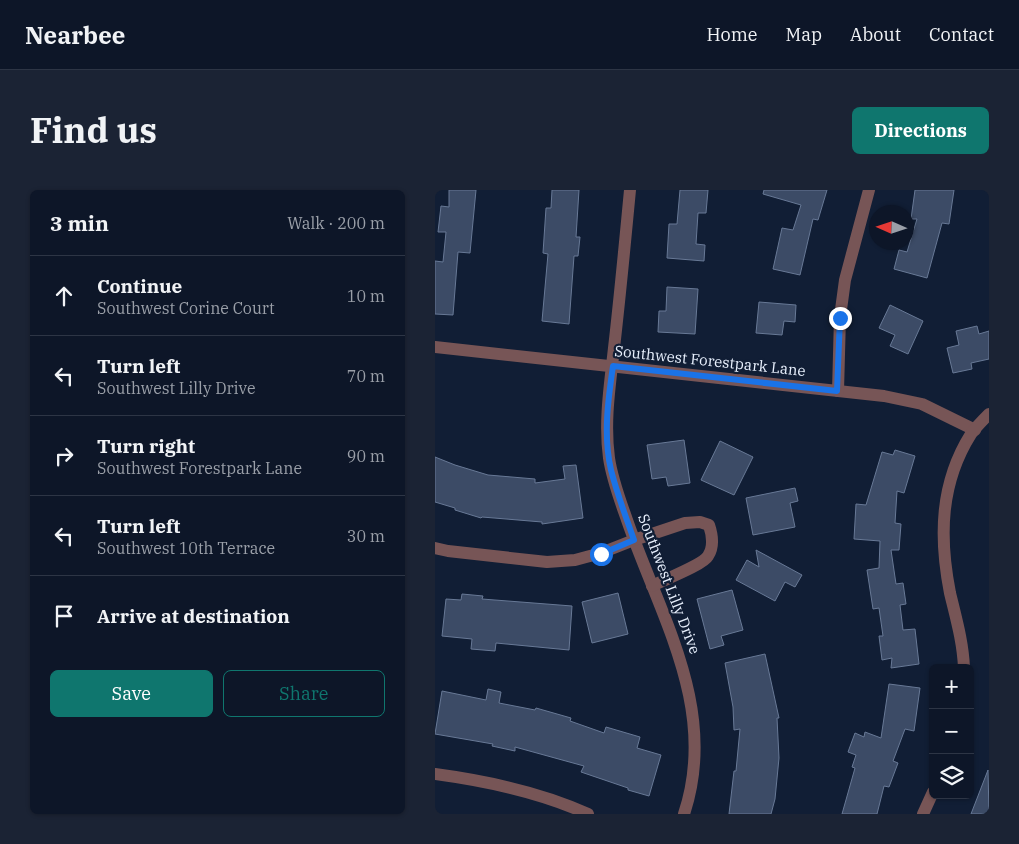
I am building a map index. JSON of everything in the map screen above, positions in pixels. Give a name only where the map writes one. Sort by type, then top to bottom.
[{"type":"street","name":"Southwest Lilly Drive","points":[[630,190],[613,366],[607,408],[609,455],[614,478],[634,540],[681,662],[690,694],[695,734],[693,768],[687,803],[683,814]]},
{"type":"street","points":[[837,391],[840,318],[845,280],[869,190]]},
{"type":"street","name":"Southwest Forestpark Lane","points":[[435,347],[884,396],[922,404],[975,430]]},
{"type":"street","points":[[964,664],[963,646],[950,592],[945,559],[945,500],[954,469],[975,430],[989,414]]},
{"type":"street","points":[[435,548],[547,562],[575,560],[601,554],[634,540],[685,523],[700,522],[709,525],[712,543],[709,556],[702,562],[652,586]]},
{"type":"street","points":[[435,774],[472,779],[513,788],[588,814]]},
{"type":"street","points":[[923,814],[930,799]]},
{"type":"building","points":[[449,190],[476,190],[470,253],[458,252],[453,315],[435,314],[435,261],[443,262],[446,232],[438,232],[441,206],[449,207]]},
{"type":"building","points":[[552,190],[579,190],[576,237],[580,237],[578,256],[574,256],[569,324],[542,321],[548,254],[543,253],[546,208],[551,208]]},
{"type":"building","points":[[680,190],[708,190],[706,213],[698,213],[696,244],[705,245],[704,261],[667,258],[669,224],[677,224]]},
{"type":"building","points":[[764,190],[827,190],[818,220],[813,219],[800,275],[773,269],[782,228],[793,230],[801,205],[763,194]]},
{"type":"building","points":[[915,190],[954,190],[949,224],[942,223],[927,278],[894,269],[899,250],[907,252],[908,250],[914,250],[914,229],[917,219],[914,219],[913,205]]},
{"type":"building","points":[[667,287],[698,289],[695,334],[658,332],[659,311],[666,311]]},
{"type":"building","points":[[759,302],[796,305],[795,322],[784,321],[782,335],[756,333]]},
{"type":"building","points":[[890,305],[923,321],[908,354],[890,346],[895,335],[879,328]]},
{"type":"building","points":[[977,326],[979,334],[989,331],[989,359],[971,363],[972,369],[953,373],[947,348],[959,345],[956,331]]},
{"type":"building","points":[[684,440],[690,483],[668,486],[666,477],[652,479],[647,445]]},
{"type":"building","points":[[720,441],[753,457],[734,495],[701,480]]},
{"type":"building","points":[[895,450],[915,456],[904,493],[897,491],[895,523],[901,524],[899,550],[891,550],[896,584],[903,583],[906,604],[900,605],[903,630],[915,629],[919,664],[891,668],[892,658],[882,660],[879,636],[883,636],[879,608],[873,609],[867,570],[879,568],[880,541],[854,539],[856,504],[866,505],[882,452],[893,455]]},
{"type":"building","points":[[435,457],[488,475],[535,479],[535,483],[565,479],[563,466],[576,465],[583,518],[542,524],[542,522],[481,518],[435,502]]},
{"type":"building","points":[[795,488],[798,501],[790,503],[795,527],[753,535],[746,498]]},
{"type":"building","points":[[756,550],[802,575],[795,587],[785,582],[775,601],[736,580],[747,560],[759,567]]},
{"type":"building","points":[[732,590],[743,630],[721,636],[724,645],[710,649],[697,599]]},
{"type":"building","points":[[618,593],[628,634],[592,643],[582,602]]},
{"type":"building","points":[[462,594],[483,596],[482,599],[572,606],[569,650],[496,643],[495,651],[471,649],[472,639],[442,636],[446,599],[461,600]]},
{"type":"building","points":[[765,654],[779,718],[777,718],[779,758],[775,799],[771,814],[729,814],[740,729],[734,730],[733,707],[725,663]]},
{"type":"building","points":[[889,684],[920,688],[914,731],[905,729],[893,761],[898,763],[889,787],[884,786],[877,814],[842,814],[855,768],[852,767],[856,755],[848,752],[855,733],[864,737],[865,732],[881,738]]},
{"type":"building","points":[[488,689],[501,692],[499,703],[535,710],[536,708],[571,718],[570,721],[604,733],[606,727],[640,737],[637,748],[661,755],[649,796],[581,772],[584,766],[515,747],[515,751],[492,746],[493,744],[435,734],[442,691],[486,700]]},
{"type":"building","points":[[988,770],[989,814],[971,814]]},
{"type":"route","points":[[601,554],[634,540],[611,470],[609,455],[607,408],[613,366],[837,391],[840,318]]}]
